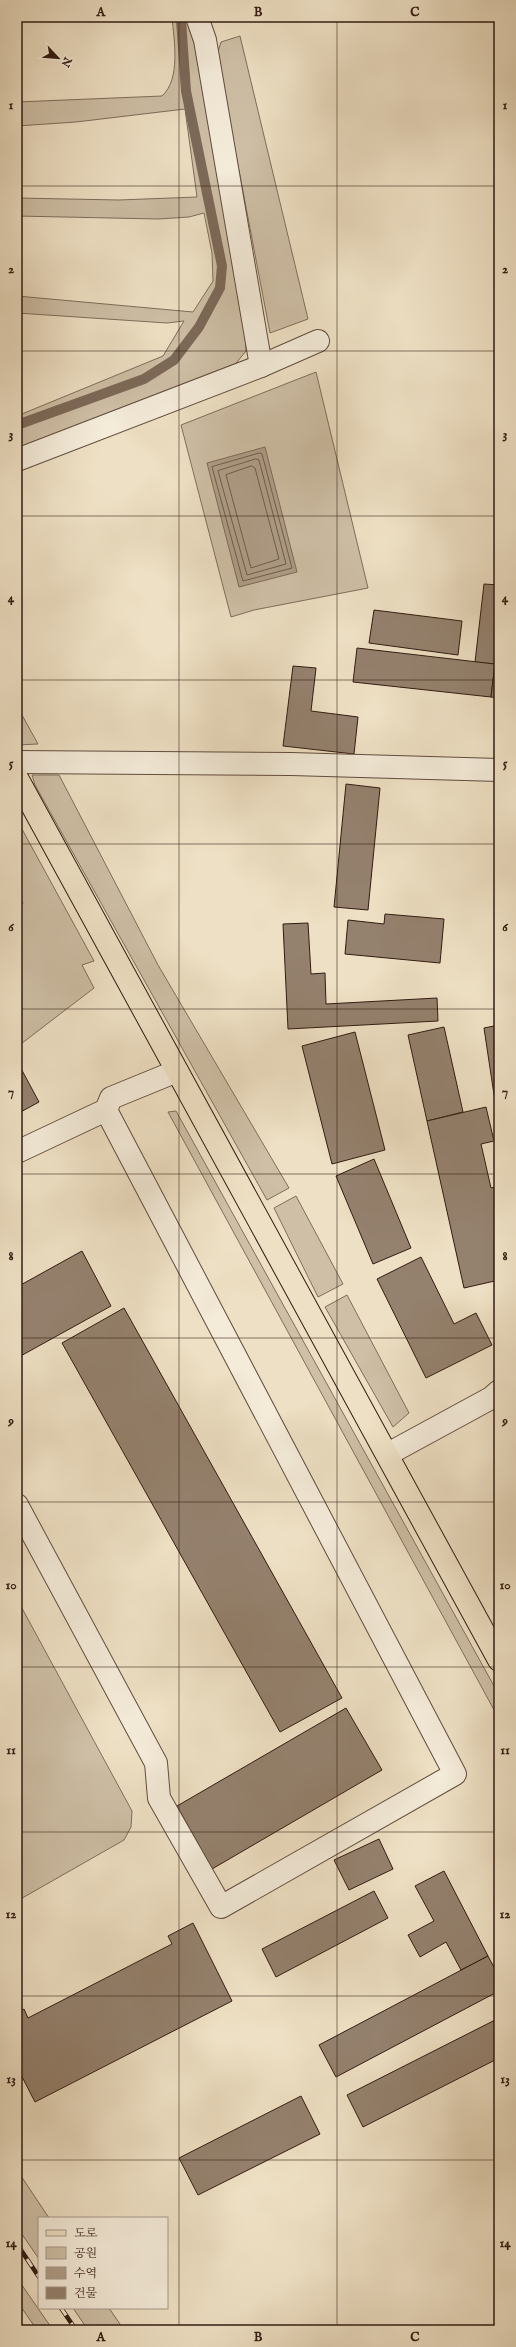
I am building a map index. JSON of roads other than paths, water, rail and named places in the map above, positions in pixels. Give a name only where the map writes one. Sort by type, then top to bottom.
[{"type":"main road","points":[[17,778],[388,1454],[499,1660]]},
{"type":"street","points":[[197,17],[205,40],[260,366]]},
{"type":"street","points":[[17,460],[260,366],[318,341]]},
{"type":"street","points":[[17,762],[291,764],[499,770]]},
{"type":"street","points":[[17,1152],[106,1110],[111,1098],[177,1071]]},
{"type":"street","points":[[17,1505],[156,1763],[159,1798],[221,1907],[456,1774],[106,1110]]},
{"type":"street","points":[[388,1454],[491,1398],[499,1391]]},
{"type":"water","points":[[265,447],[297,572],[239,587],[207,463]]},
{"type":"waterway","points":[[17,425],[144,379],[174,360],[199,327],[220,288],[222,266],[186,91],[181,20]]},
{"type":"railway","points":[[17,2244],[38,2276]]},
{"type":"railway","points":[[62,2309],[76,2330]]}]
